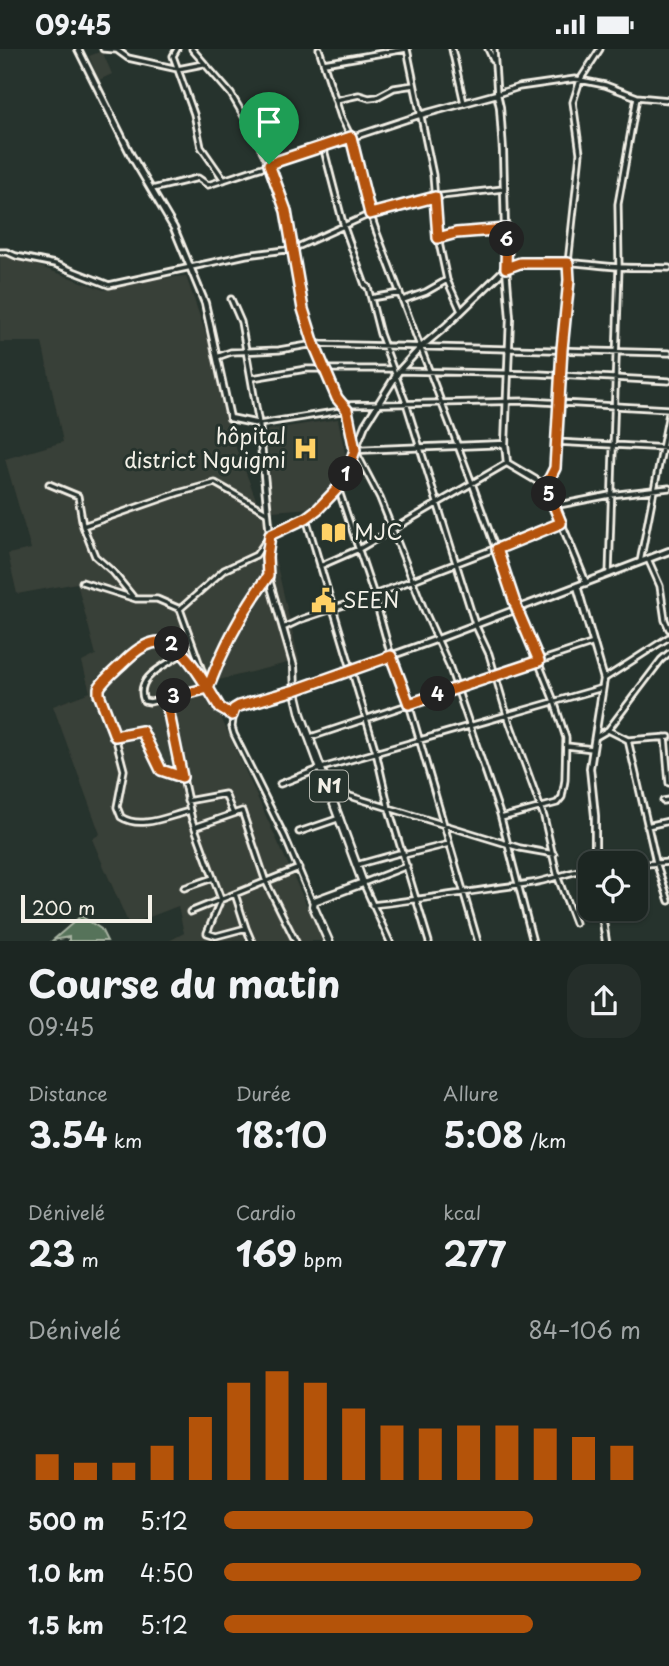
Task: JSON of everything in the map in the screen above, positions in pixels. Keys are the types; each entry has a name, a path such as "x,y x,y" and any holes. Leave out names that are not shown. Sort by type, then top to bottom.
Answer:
{"highway":[{"name":"N1","path":"295,690 309,738 341,817 363,883"},
{"path":"328,941 314,901 363,883"}],"street":[{"path":"78,49 131,155 174,228 205,303 230,418 259,424 347,410"},
{"path":"103,49 118,50 128,58 178,69 203,64"},
{"path":"177,49 173,56 194,114 201,147 224,180"},
{"path":"192,49 231,94 269,164 286,211 303,309 314,344 337,398 347,410 355,450 372,481 457,688 501,818 533,941"},
{"path":"319,49 351,137 370,214 554,701 567,746 562,797 557,803 501,818"},
{"path":"372,54 375,49"},
{"path":"324,63 407,49 433,175 438,238 447,280 461,311"},
{"path":"452,49 464,103"},
{"path":"488,49 495,65"},
{"path":"494,49 506,188 506,268 510,319 505,444 507,463"},
{"path":"546,486 555,468 568,263 580,153 573,102 580,80 600,49"},
{"path":"152,189 198,178 208,185 420,114 519,87 580,80 605,85 638,97 669,100"},
{"path":"336,100 359,95 369,99 394,88 414,85"},
{"path":"609,574 617,351 618,204 638,97"},
{"path":"323,146 344,227 396,370 396,379 406,403 475,624 488,654 540,808 554,854 558,878 575,923"},
{"path":"0,253 7,251 16,256 55,264 109,285 246,255 293,249 370,214 435,197 506,188"},
{"path":"438,238 456,233 507,229"},
{"path":"396,370 506,268 520,263 568,263 669,268"},
{"path":"403,300 426,292 447,280"},
{"path":"371,298 400,293"},
{"path":"231,299 240,322 259,424"},
{"path":"217,358 231,352 279,350 314,344 669,353"},
{"path":"252,378 325,368 669,381"},
{"path":"180,609 224,571 256,555 270,535 306,518 338,488 349,468 365,425 396,379"},
{"path":"343,405 507,402 669,411 640,562"},
{"name":"N1","path":"259,424 270,535 268,576 294,667 295,690"},
{"path":"556,442 669,448"},
{"path":"355,450 505,444"},
{"path":"507,463 546,486 586,583"},
{"path":"320,566 359,549 507,463"},
{"path":"83,526 215,483 268,513"},
{"path":"49,484 78,496 83,526 95,556 136,599"},
{"path":"338,488 374,595 391,656 409,704 478,941"},
{"path":"554,506 610,495 669,488"},
{"path":"306,518 335,609 429,941"},
{"path":"283,628 561,523"},
{"path":"313,903 299,868 234,734 234,709 438,639 669,551"},
{"path":"649,559 660,586 669,629"},
{"path":"208,688 220,656 268,576"},
{"path":"82,582 136,599 157,599 180,609 208,688"},
{"path":"577,586 604,679 590,768 595,851"},
{"path":"604,679 669,637"},
{"path":"190,811 148,822 128,821 121,817 117,807 124,770 99,688 137,649 153,641 169,642 183,654 220,708 232,715"},
{"path":"309,738 594,643"},
{"path":"596,737 608,730 669,653"},
{"path":"183,654 152,674 142,684 140,691 144,701 166,699 208,688"},
{"path":"280,784 322,768 602,688"},
{"path":"166,699 194,828 221,899 207,933 216,936 246,928"},
{"path":"608,730 628,740 667,737 669,782"},
{"path":"115,736 142,731 161,770 182,777"},
{"path":"628,740 656,862 669,901"},
{"path":"567,746 593,749"},
{"path":"332,793 340,793 534,852 554,854"},
{"path":"187,801 225,794 233,814"},
{"path":"194,828 242,811 266,882 296,941"},
{"path":"299,832 341,817"},
{"path":"647,826 669,821"},
{"path":"356,865 449,844"},
{"path":"648,863 668,863"},
{"path":"390,941 363,883 407,866"},
{"path":"190,912 299,868"},
{"path":"372,905 558,878 578,870"},
{"path":"184,888 213,878"},
{"path":"235,894 252,941"},
{"path":"603,921 606,941"}],"shaded area":[{"path":"102,51 112,74 99,80 89,56"},
{"path":"8,255 104,290 148,280 186,276 214,358 230,431 270,536 299,660 219,680 213,700 323,941 169,941 184,933 178,906 129,925 92,839 100,834 53,706 90,692 82,662 96,655 77,583 17,594 8,554 31,549 5,459 63,442 42,342 0,342 0,257"},
{"name":"hôpital district Nguigmi","path":"338,419 348,468 311,508 272,511 267,430"}],"green space":[{"path":"81,916 101,929 107,941 69,941 69,937 53,940"}],"place":[{"name":"hôpital district Nguigmi","path":"306,449"},
{"name":"MJC","path":"334,533"},
{"name":"SEEN","path":"323,601"}],"route":[{"path":"269,164 286,211 303,309 314,344 337,398 347,410 355,450 338,488 318,509 306,518 270,535 268,576 220,656 208,688 177,647 162,640 153,641 137,649 99,688 115,736 142,731 156,765 167,774 182,777 166,699 208,688 220,708 232,715 234,709 239,706 295,690 391,656 409,704 539,661 517,609 497,549 561,523 546,486 555,468 568,263 520,263 506,268 507,229 456,233 438,238 435,197 370,214 351,137 269,164"}]}
